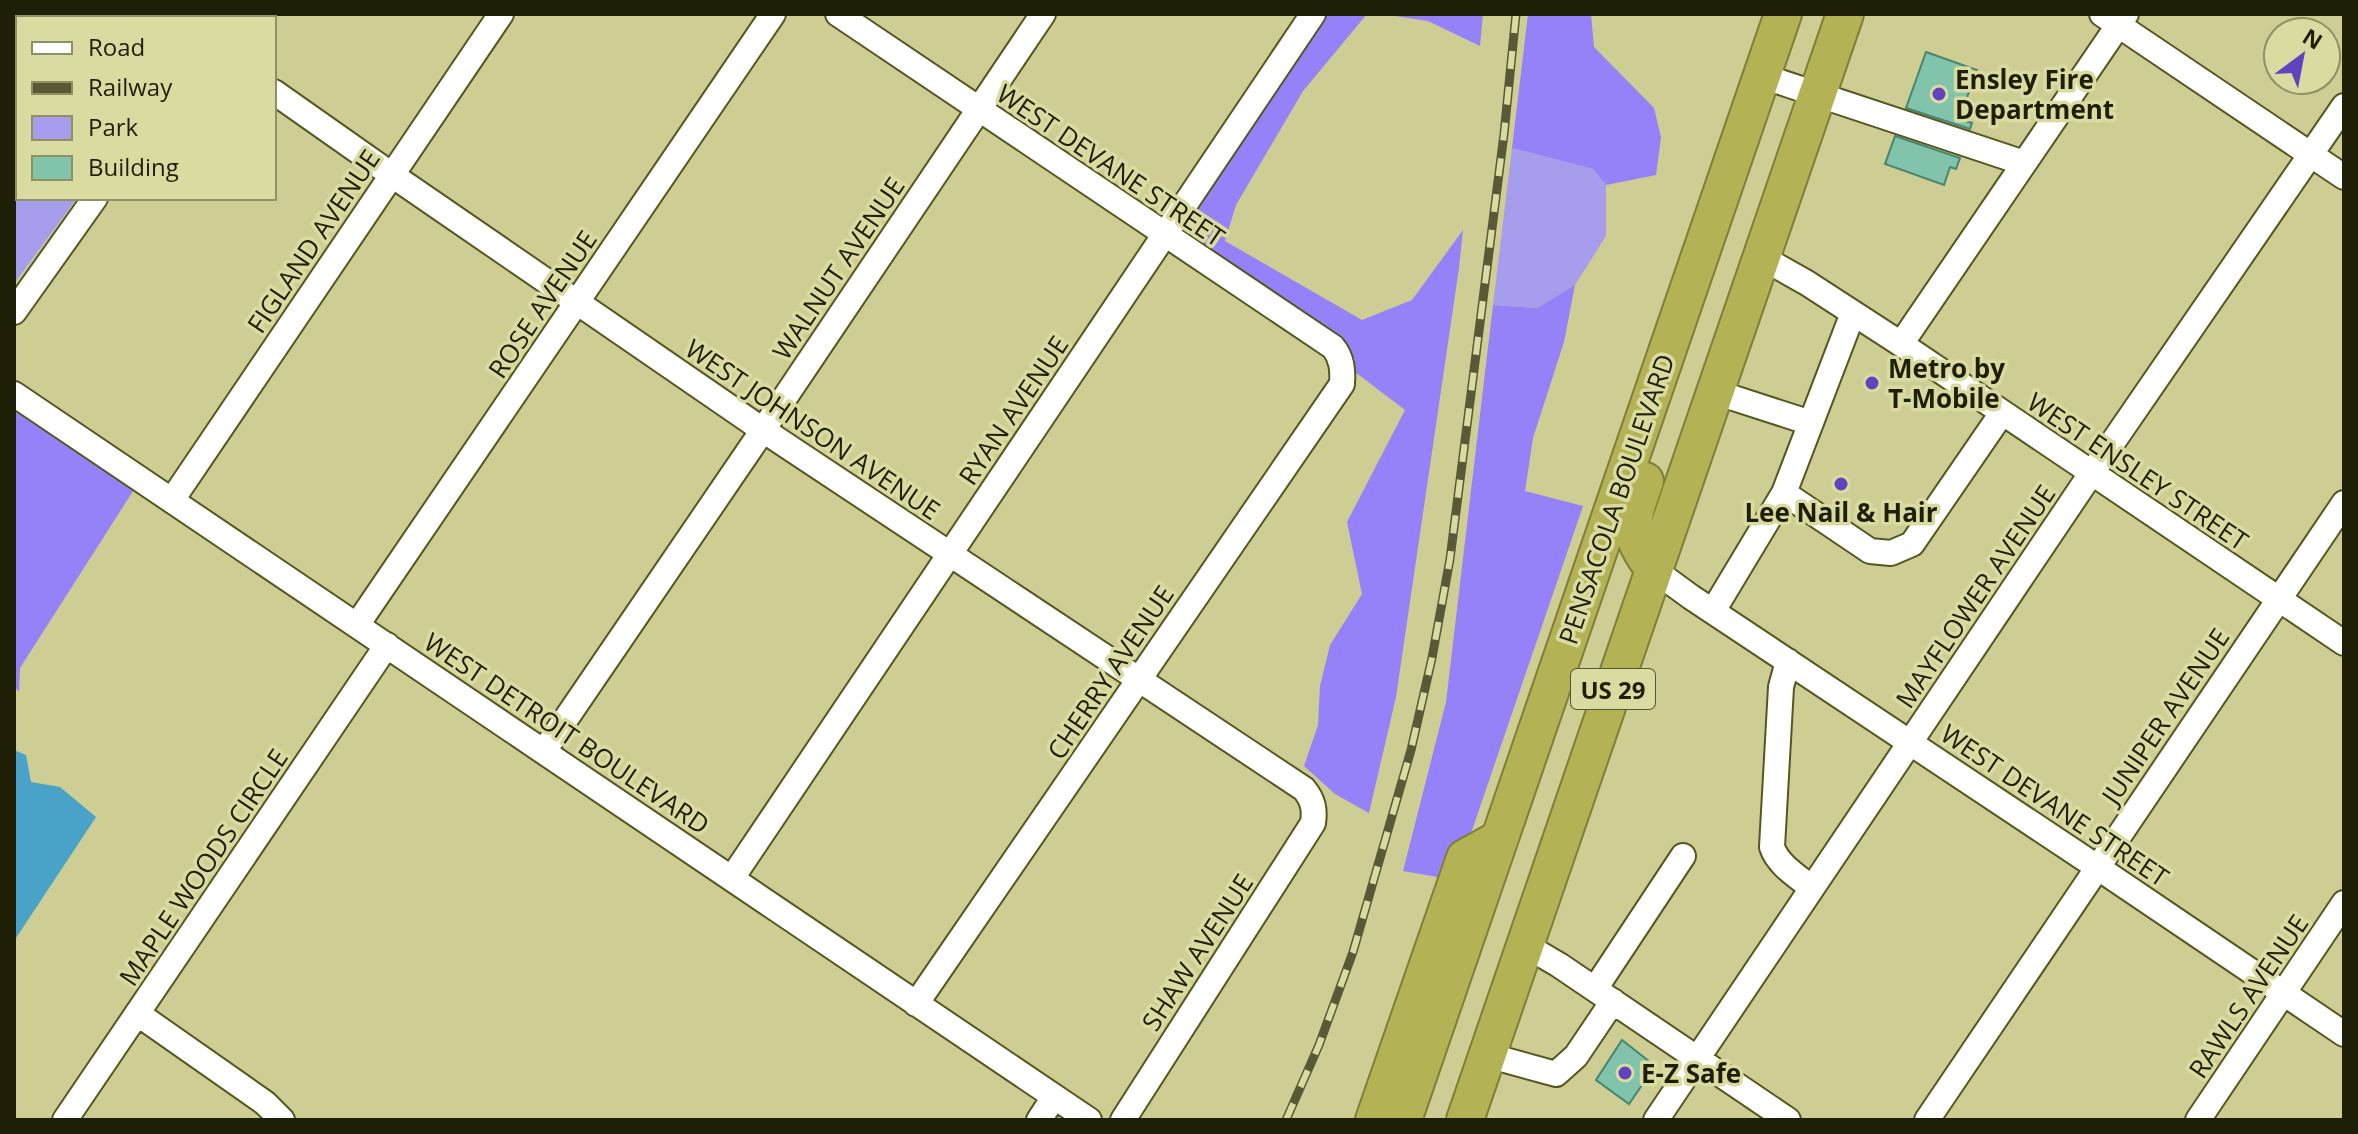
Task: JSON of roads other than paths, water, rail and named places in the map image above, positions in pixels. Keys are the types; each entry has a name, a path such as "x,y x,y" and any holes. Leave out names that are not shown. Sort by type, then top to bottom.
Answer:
{"highway":[{"name":"PENSACOLA BOULEVARD","path":"1403,1120 1783,14"},
{"path":"1807,90 1822,14"},
{"name":"US 29","path":"1465,1120 1775,217 1807,90 1845,14"},
{"path":"1654,570 1633,537 1633,514 1683,368 1688,290"},
{"path":"1374,1120 1465,858 1499,839"},
{"path":"1425,1120 1473,980 1471,918"}],"street":[{"name":"FIGLAND AVENUE","path":"172,500 501,14"},
{"name":"ROSE AVENUE","path":"357,625 773,14"},
{"name":"WEST DEVANE STREET","path":"838,14 1333,347 1343,370"},
{"name":"WALNUT AVENUE","path":"544,751 1043,14"},
{"name":"RYAN AVENUE","path":"732,878 1313,14"},
{"path":"1901,344 2024,163 2115,18 2344,177"},
{"path":"1762,76 2024,163"},
{"name":"WEST JOHNSON AVENUE","path":"276,93 763,430 1304,789 1312,799 1315,812"},
{"name":"MAYFLOWER AVENUE","path":"1656,1120 2344,106"},
{"path":"14,312 94,200"},
{"name":"WEST ENSLEY STREET","path":"1761,257 1901,344 2344,643"},
{"path":"1713,611 1784,493 1853,313"},
{"name":"CHERRY AVENUE","path":"916,1004 1342,384 1343,370"},
{"path":"1715,392 1811,423"},
{"name":"WEST DETROIT BOULEVARD","path":"14,394 1089,1120"},
{"path":"1784,493 1870,551 1891,553 1912,544 2002,413"},
{"name":"JUNIPER AVENUE","path":"1927,1120 2344,503"},
{"name":"WEST DEVANE STREET","path":"1654,570 2344,1034"},
{"name":"MAPLE WOODS CIRCLE","path":"65,1120 387,645"},
{"path":"1788,661 1781,687 1772,847 1793,873 1812,888"},
{"name":"SHAW AVENUE","path":"1123,1120 1313,823 1315,812"},
{"path":"1487,1055 1556,1074 1576,1056 1604,995 1683,856"},
{"name":"RAWLS AVENUE","path":"2198,1120 2344,903"},
{"path":"1525,945 1788,1120"},
{"path":"138,1014 265,1103 282,1120"},
{"path":"1039,1120 1054,1097"}],"water":[{"path":"14,750 26,755 31,782 60,787 96,817 14,941"}],"railway":[{"path":"1286,1120 1319,1045 1353,952 1411,750 1432,658 1450,559 1504,134 1516,14"}],"place":[{"name":"Ensley Fire Department","path":"1939,94"},
{"name":"Metro by T-Mobile","path":"1872,383"},
{"name":"Lee Nail & Hair","path":"1841,484"},
{"name":"E-Z Safe","path":"1625,1073"}]}
